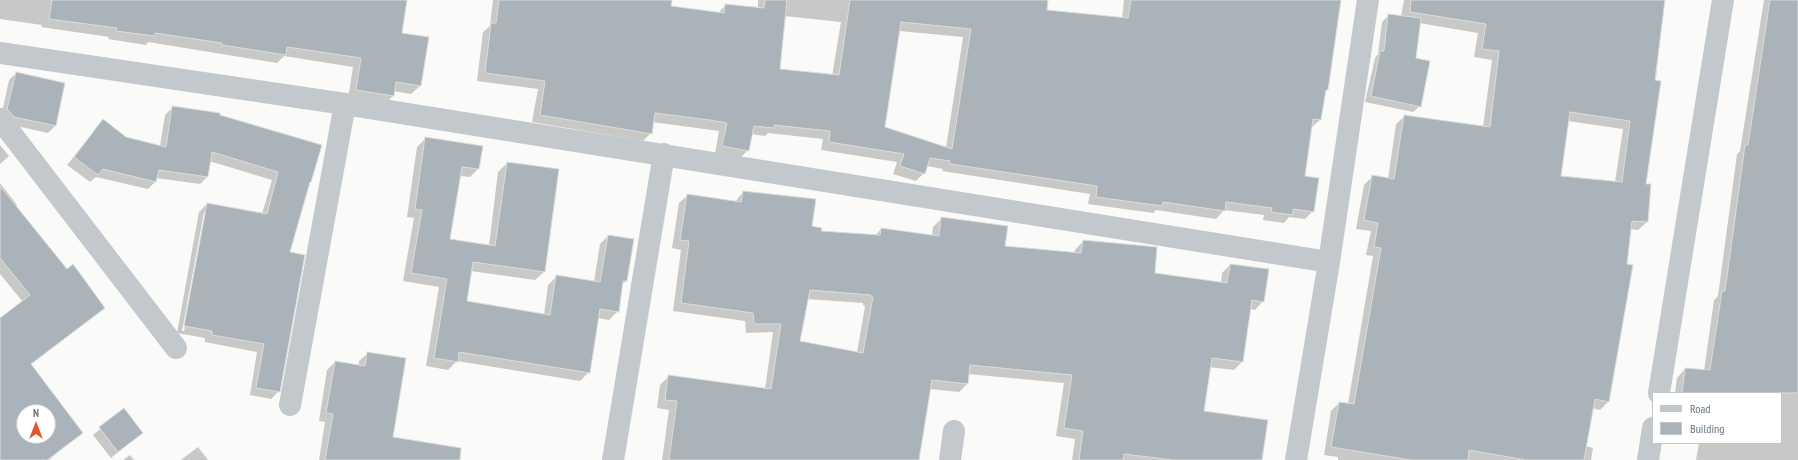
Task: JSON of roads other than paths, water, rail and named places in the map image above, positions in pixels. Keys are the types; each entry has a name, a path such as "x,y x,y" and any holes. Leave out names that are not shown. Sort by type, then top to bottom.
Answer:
{"street":[{"path":"1296,460 1329,262 1368,0"},
{"path":"1659,392 1723,0"},
{"path":"0,53 345,104 664,154 1329,262"},
{"path":"290,405 345,104"},
{"path":"0,119 176,348"},
{"path":"613,460 664,154"},
{"path":"950,460 954,431"},
{"path":"1648,460 1652,434"}]}
